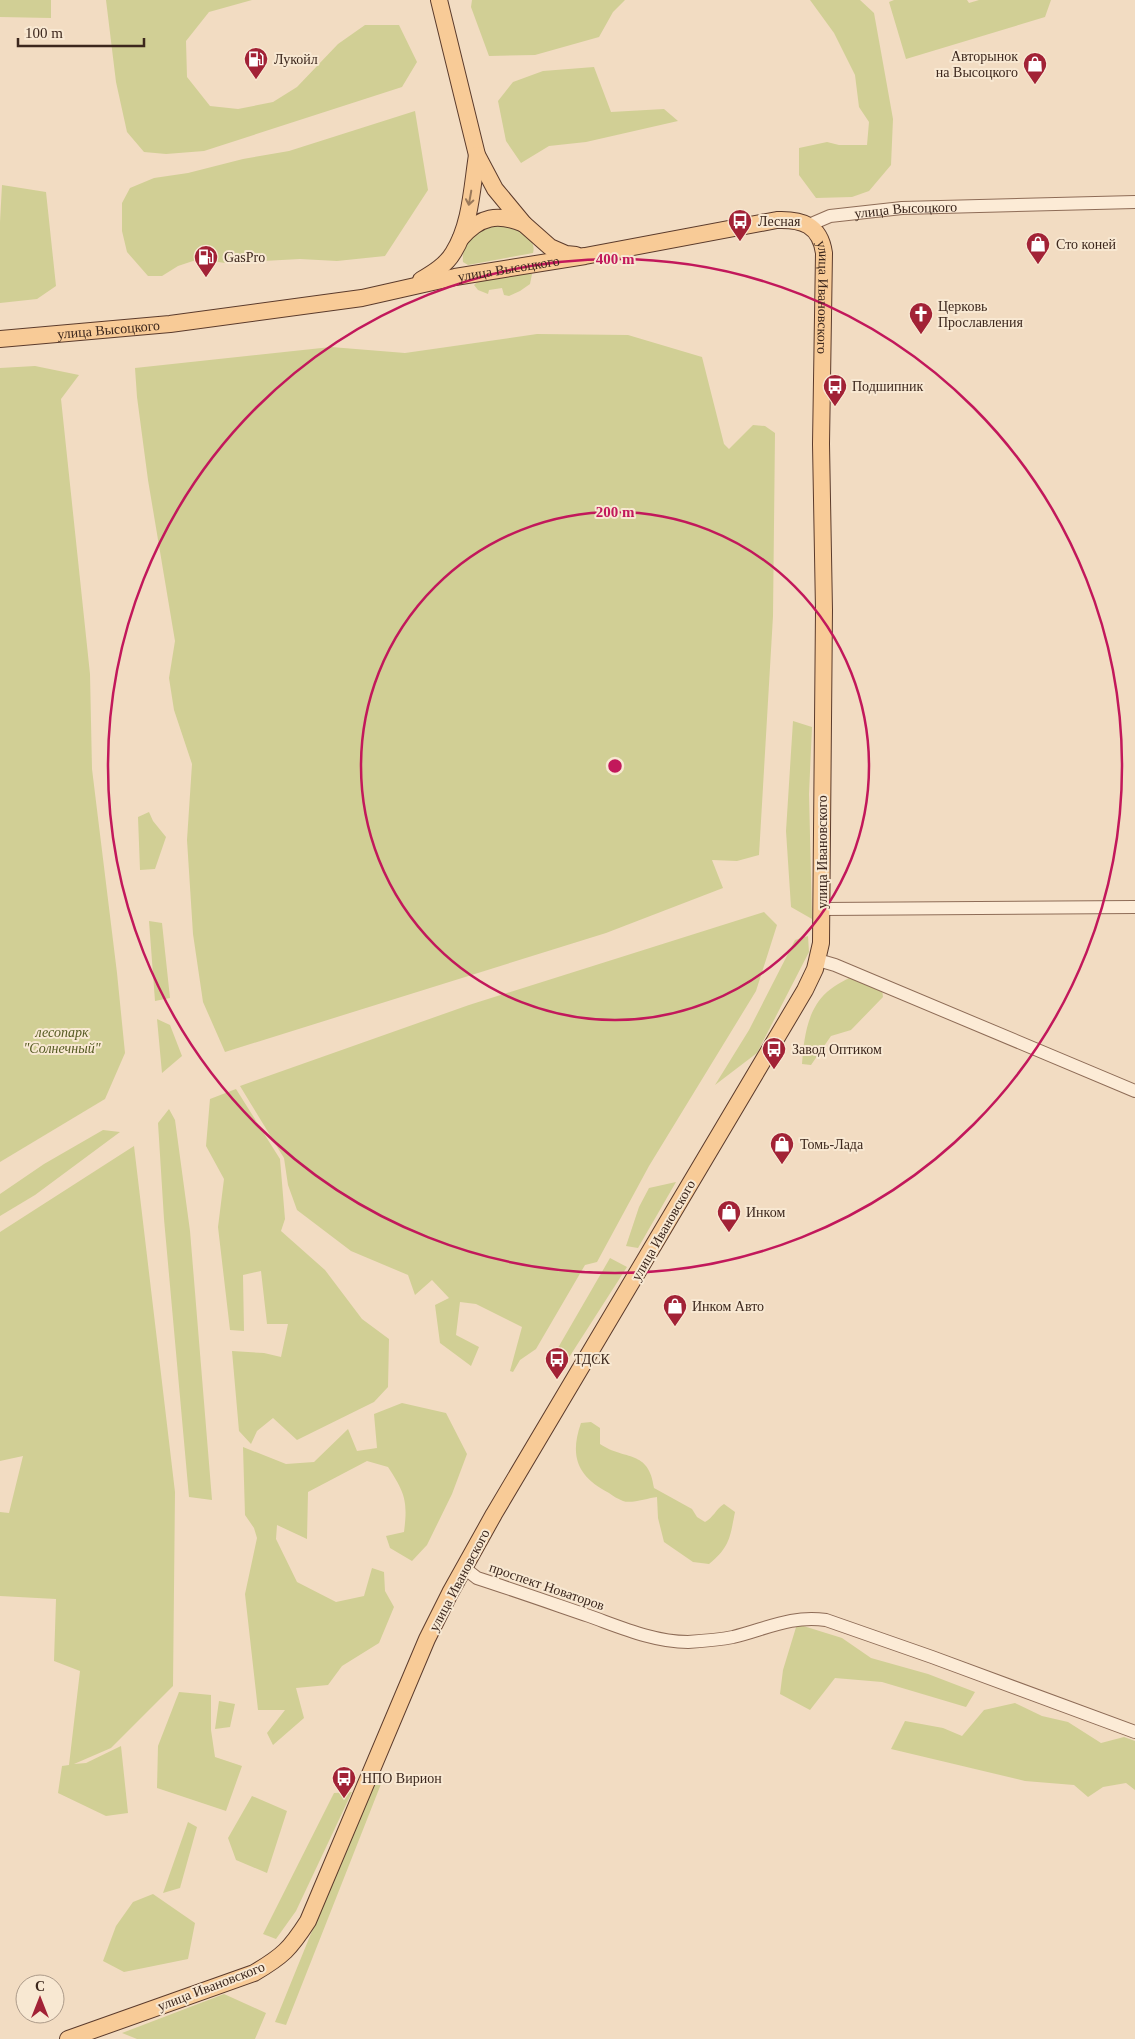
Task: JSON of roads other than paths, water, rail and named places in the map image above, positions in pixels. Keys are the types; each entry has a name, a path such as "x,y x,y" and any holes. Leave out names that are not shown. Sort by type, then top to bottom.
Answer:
{"main road":[{"path":"439,0 477,155 495,188 539,242 546,262"},
{"path":"455,277 453,265 456,247 464,228 477,155"},
{"path":"413,286 437,270 469,229 489,218 514,220 528,228 550,247 566,254 586,256"},
{"name":"улица Высоцкого","path":"0,339 113,330 272,311 362,298 455,277 586,256 777,220 802,221 809,225"},
{"name":"улица Ивановского","path":"68,2039 101,2034 254,1973 279,1959 294,1943 308,1921 427,1639 463,1567 805,990 818,960 821,943 822,909 824,610 821,444 825,264 823,244 818,234 809,225"}],"street":[{"name":"улица Высоцкого","path":"809,225 830,216 902,208 1135,202"},
{"path":"822,909 1135,907"},
{"path":"818,960 842,968 1135,1091"},
{"name":"проспект Новаторов","path":"463,1567 477,1578 662,1639 685,1642 706,1641 733,1637 792,1619 810,1618 826,1620 1135,1732"}],"place":[{"name":"Лукойл","path":"256,80"},
{"name":"Авторынок на Высоцкого","path":"1035,85"},
{"name":"Лесная","path":"740,242"},
{"name":"Сто коней","path":"1038,265"},
{"name":"GasPro","path":"206,278"},
{"name":"Церковь Прославления","path":"921,335"},
{"name":"Подшипник","path":"835,407"},
{"name":"Завод Оптиком","path":"774,1070"},
{"name":"Томь-Лада","path":"782,1165"},
{"name":"Инком","path":"729,1233"},
{"name":"Инком Авто","path":"675,1327"},
{"name":"ТДСК","path":"557,1380"},
{"name":"НПО Вирион","path":"344,1799"}],"park label":[{"name":"лесопарк \"Солнечный\"","path":"62,1040"}]}
